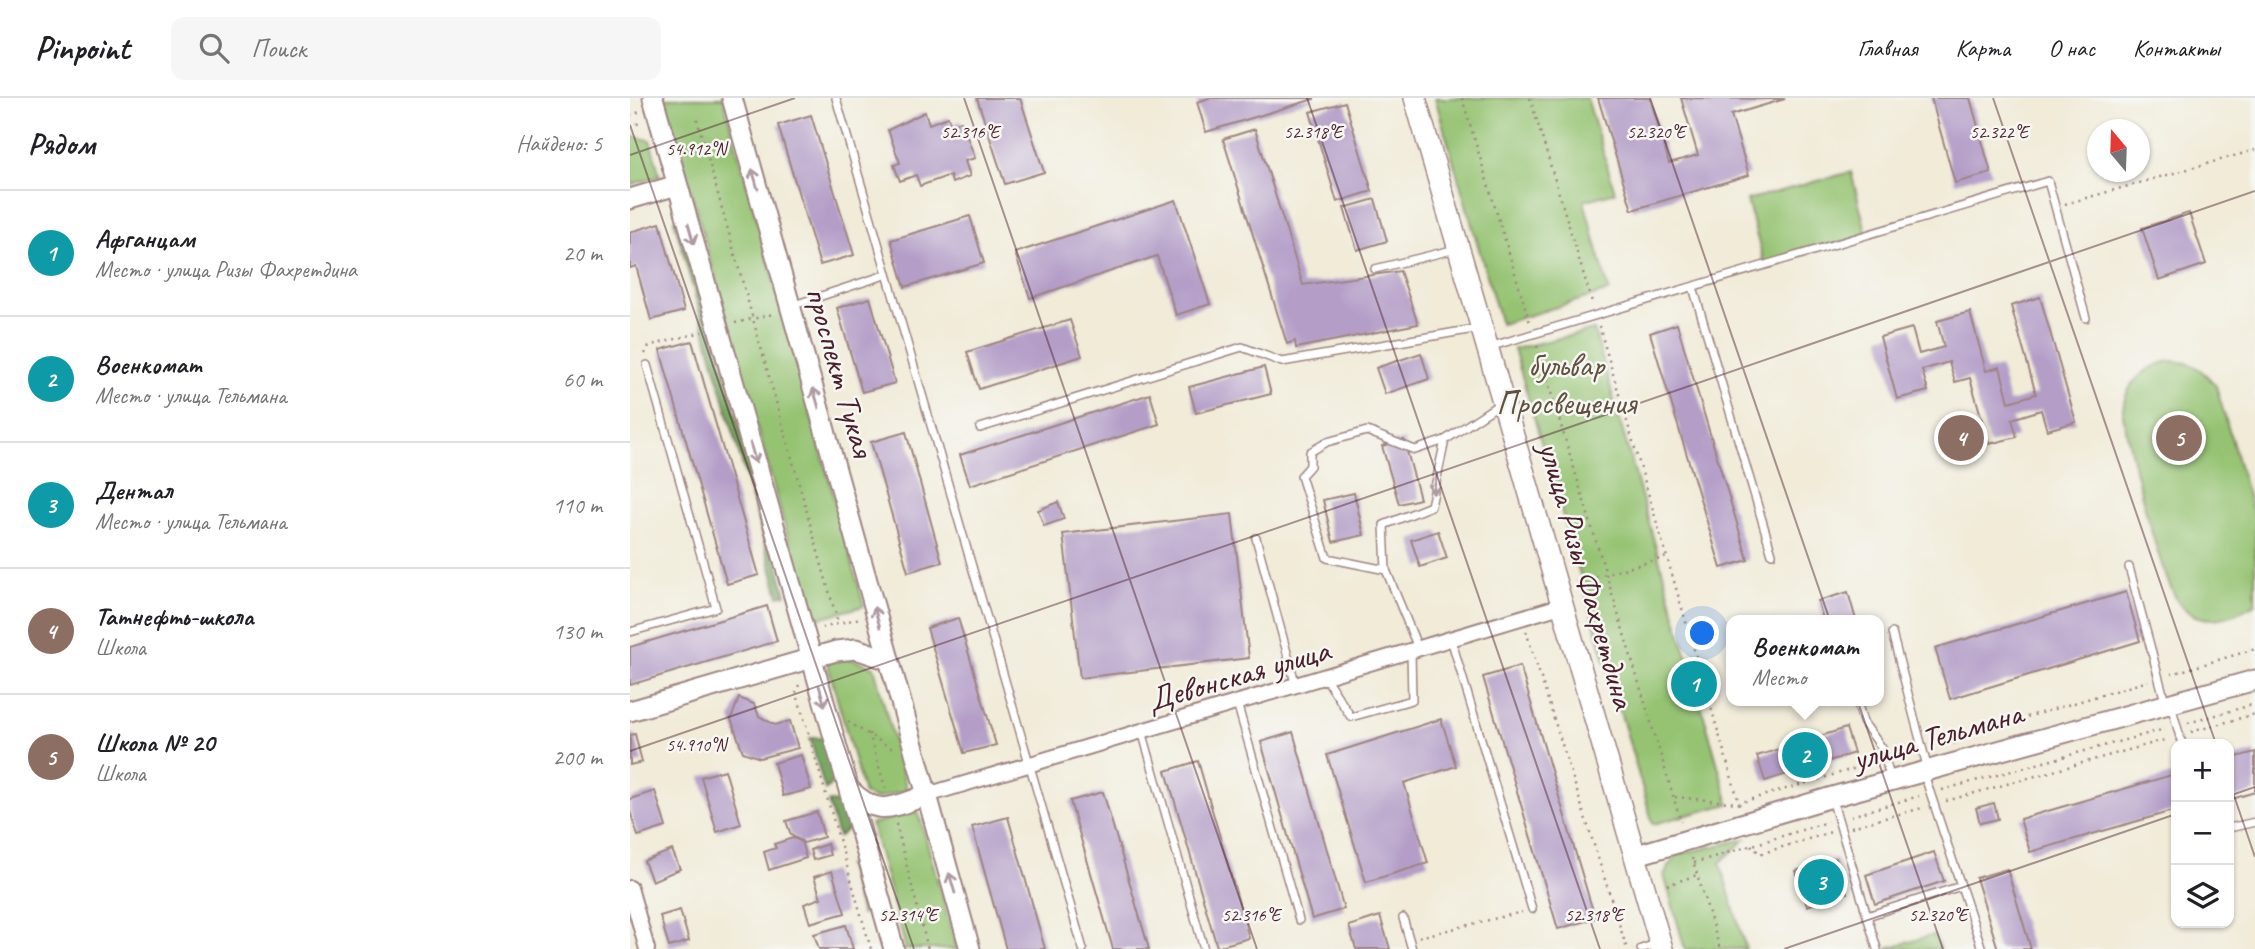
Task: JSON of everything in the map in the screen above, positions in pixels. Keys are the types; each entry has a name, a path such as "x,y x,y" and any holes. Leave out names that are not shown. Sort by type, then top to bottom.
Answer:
{"main road":[{"path":"653,98 894,949"},
{"name":"проспект Тукая","path":"732,98 786,309 890,660 970,949"},
{"name":"улица Ризы Фахретдина","path":"1415,98 1637,855 1654,947"},
{"path":"630,199 677,186"},
{"path":"630,711 856,649 890,660"},
{"name":"улица Тельмана","path":"1637,855 1832,797 2255,680"},
{"path":"849,789 866,805 881,810 927,795"}],"street":[{"name":"Девонская улица","path":"927,795 1564,605"},
{"path":"630,888 648,949"}],"lane":[{"path":"836,98 885,275 1083,949"},
{"path":"980,428 1242,347 1282,362 1486,337 1534,334 2048,181 2086,318"},
{"path":"1375,269 1460,248"},
{"path":"786,309 885,275"},
{"path":"1693,287 1772,554"},
{"path":"630,632 716,608 648,365"},
{"path":"1386,570 1326,558 1301,476 1310,466 1310,452 1327,442 1367,431 1415,450 1445,440 1504,400"},
{"path":"1325,677 1351,718 1412,700 1415,650 1386,570 1384,525 1431,506 1445,440"},
{"path":"1256,538 1296,686"},
{"path":"2129,567 2159,678 2180,739"},
{"path":"1892,634 1922,748 1930,793 1982,949"},
{"path":"1451,639 1532,909"},
{"path":"1237,703 1299,920"},
{"path":"1858,706 1863,722 1882,748 1891,781"},
{"path":"1142,731 1204,949"},
{"path":"1832,797 1877,949"},
{"path":"2234,827 2255,822"},
{"path":"1867,916 1961,886"},
{"path":"1403,918 1412,949"}],"path":[{"path":"1462,98 1681,820"},
{"path":"1530,98 1740,805"},
{"path":"697,119 838,623"},
{"path":"630,126 647,121"},
{"path":"2055,207 2255,150"},
{"path":"729,325 786,309"},
{"path":"648,365 645,354 649,346 705,331"},
{"path":"1576,582 1667,557"},
{"path":"816,629 863,617"},
{"path":"1525,631 1627,949"},
{"path":"1674,797 1740,805 2255,649"},
{"path":"802,679 796,691 871,949"},
{"path":"1720,949 1694,863 1838,819 2255,704"},
{"path":"1751,845 1760,854 2255,714"},
{"path":"843,720 896,751"},
{"path":"869,733 928,949"},
{"path":"1667,885 1697,875"},
{"path":"1409,939 1532,909"}],"green space":[{"path":"665,98 723,98 864,606 811,620"},
{"name":"бульвар Просвещения","path":"1435,98 1587,98 1615,192 1584,201 1609,291 1501,324"},
{"path":"630,136 650,140 660,176 630,185"},
{"path":"1851,172 1867,235 1765,266 1747,200"},
{"path":"682,219 786,594 779,596 674,220"},
{"name":"бульвар Просвещения","path":"1594,330 1729,804 1653,824 1514,349"},
{"path":"2170,361 2196,367 2216,386 2255,520 2255,604 2218,618 2198,617 2189,612 2173,592 2155,544 2123,414 2127,395 2136,379 2151,368"},
{"path":"851,659 874,667 907,790 875,799 864,794 827,662"},
{"path":"810,738 823,738 836,780 825,790"},
{"path":"828,802 841,803 848,829 838,837"},
{"path":"918,811 957,949 906,949 871,824"},
{"path":"1745,839 1720,863 1746,949 1685,949 1664,875 1676,855"},
{"path":"847,865 860,866 871,910 861,915"},
{"path":"1934,935 1940,949 1887,949 1887,948"}],"building":[{"path":"977,98 1020,98 1044,172 1005,184"},
{"path":"1209,98 1314,99 1206,132 1197,102"},
{"path":"1598,98 1650,98 1669,163 1698,155 1681,98 1785,99 1731,115 1749,175 1632,210"},
{"path":"1931,98 1970,98 1991,173 1955,183"},
{"path":"1345,102 1372,191 1337,202 1310,112"},
{"path":"925,112 929,124 948,117 951,125 961,121 975,158 965,161 970,176 952,183 950,175 920,186 916,175 900,181 894,165 900,163 888,130"},
{"path":"811,115 854,255 820,265 778,125"},
{"path":"1255,129 1303,285 1400,271 1418,324 1296,348 1295,341 1287,344 1223,139"},
{"path":"1375,199 1387,241 1357,250 1344,208"},
{"path":"1176,200 1210,304 1176,315 1157,256 1030,298 1015,253"},
{"path":"2189,213 2206,264 2159,280 2142,228"},
{"path":"970,216 984,263 905,287 891,240"},
{"path":"660,223 684,311 651,320 636,266 630,268 630,232"},
{"path":"2040,297 2076,422 2047,430 2041,410 2012,419 2017,437 1989,444 1970,378 1955,382 1949,362 1922,370 1928,391 1897,399 1880,337 1912,328 1919,354 1944,347 1937,321 1970,312 1986,371 2000,367 2009,402 2036,394 2011,306"},
{"path":"870,298 895,383 862,392 837,308"},
{"path":"1070,320 1082,356 979,389 967,352"},
{"path":"1677,324 1748,560 1721,568 1650,333"},
{"path":"692,341 759,575 727,584 660,350"},
{"path":"1421,353 1429,379 1385,394 1376,368"},
{"path":"1264,367 1271,394 1196,413 1189,387"},
{"path":"1150,394 1159,424 970,485 960,455"},
{"path":"906,432 942,562 908,572 871,442"},
{"path":"1404,440 1420,499 1399,504 1382,446"},
{"path":"1354,493 1364,535 1333,542 1323,500"},
{"path":"1058,502 1064,519 1044,526 1038,510"},
{"path":"1232,514 1249,658 1080,678 1063,534"},
{"path":"1438,531 1447,558 1420,567 1411,540"},
{"path":"1848,592 1855,615 1822,615 1818,601"},
{"path":"2126,592 2140,641 1950,699 1935,648"},
{"path":"767,606 777,641 630,685 630,647"},
{"path":"958,618 996,745 964,753 927,628"},
{"path":"1520,666 1595,918 1558,929 1483,677"},
{"path":"739,698 754,704 759,716 775,725 790,721 798,748 760,758 743,752 731,719"},
{"path":"1441,719 1456,766 1404,783 1428,863 1366,882 1327,755"},
{"path":"1846,728 1854,753 1765,781 1757,756"},
{"path":"1293,732 1344,909 1312,919 1261,742"},
{"path":"635,734 642,762 630,765 630,735"},
{"path":"2255,752 2255,792 2234,798 2234,758"},
{"path":"801,755 811,789 783,796 774,763"},
{"path":"1198,761 1249,938 1217,947 1166,771"},
{"path":"725,770 741,824 717,832 701,777"},
{"path":"2171,775 2171,811 2030,852 2020,819"},
{"path":"655,791 666,827 638,836 630,811 630,799"},
{"path":"1103,792 1149,949 1113,949 1070,801"},
{"path":"1994,803 1998,819 1980,823 1976,808"},
{"path":"817,812 824,837 804,843 791,835 786,821"},
{"path":"1008,817 1045,949 1006,949 972,827"},
{"path":"793,838 801,841 806,858 769,870 764,852 776,848 774,844"},
{"path":"827,844 830,855 813,860 810,850"},
{"path":"672,850 680,869 652,881 644,861"},
{"path":"1934,852 1944,881 1875,904 1866,875"},
{"path":"1836,858 1847,893 1807,906 1796,871"},
{"path":"2007,869 2031,949 1998,949 1976,878"},
{"path":"832,871 845,913 810,923 804,904 821,898 814,877"},
{"path":"680,910 689,941 669,947 660,916"},
{"path":"1380,916 1390,949 1356,949 1349,926"},
{"path":"846,925 853,949 819,949 814,934"}],"place":[{"name":"Татнефть-школа","path":"1961,438"},
{"name":"Школа № 20","path":"2179,438"},
{"name":"Афганцам","path":"1694,684"},
{"name":"Военкомат","path":"1805,755"},
{"name":"Дентал","path":"1821,882"}]}
